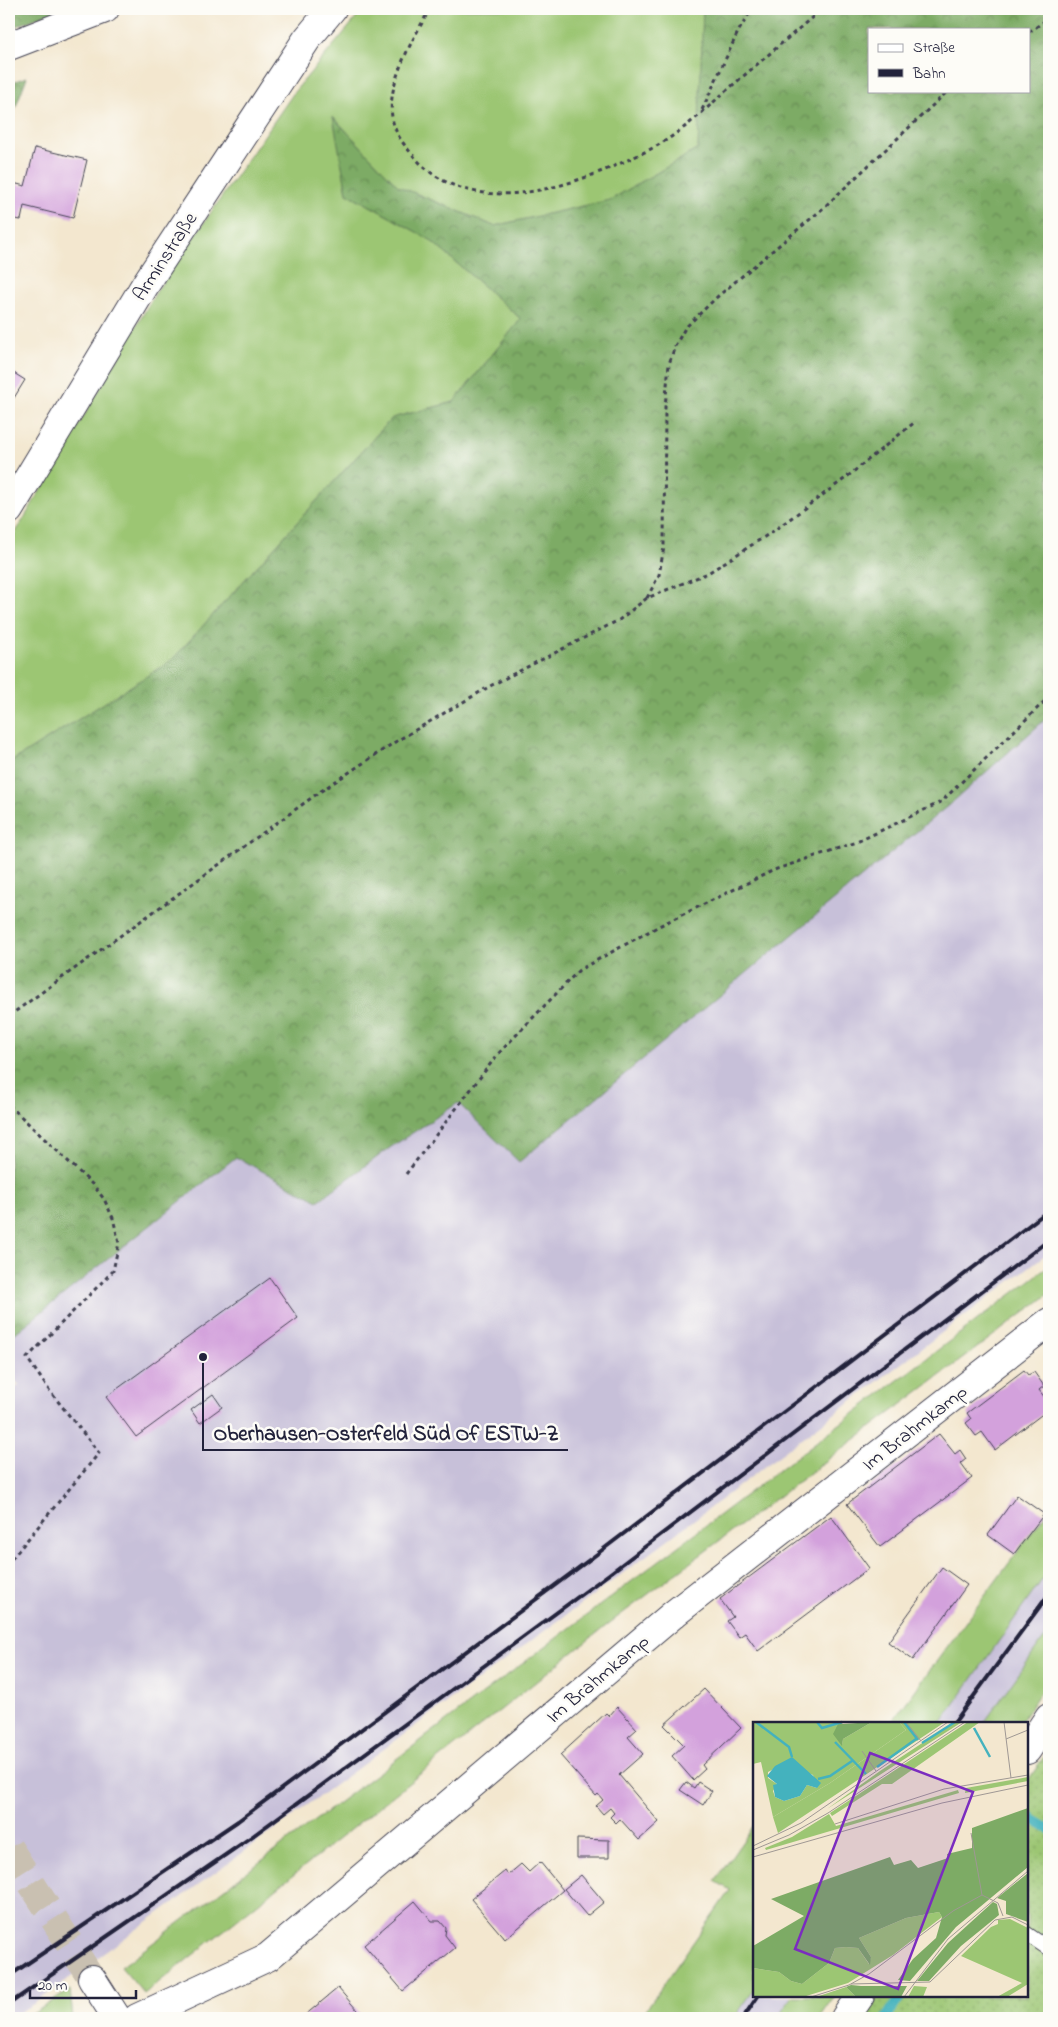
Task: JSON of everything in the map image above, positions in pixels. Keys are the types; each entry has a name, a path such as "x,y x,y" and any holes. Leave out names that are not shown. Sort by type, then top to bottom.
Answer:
{"street":[{"path":"9,46 104,9"},
{"name":"Arminstraße","path":"9,510 144,285 307,39 332,9"},
{"name":"Im Brahmkamp","path":"137,2018 268,1957 675,1613 1049,1322"},
{"path":"1028,1748 1049,1717"},
{"path":"92,1979 117,2018"},
{"path":"845,2018 859,1997"}],"lane":[{"path":"1028,1935 1049,1949"}],"path":[{"path":"430,9 407,49 396,83 392,101 393,121 400,140 418,162 443,180 477,192 512,194 573,181 610,168 648,150 675,134 822,9"},
{"path":"701,113 738,32 752,9"},
{"path":"1030,31 1049,18"},
{"path":"647,598 659,575 664,547 665,407 669,364 675,346 685,328 716,297 820,211 947,92"},
{"path":"9,1016 321,791 395,742 492,685 619,620 647,598 708,573 772,532 843,480 915,422"},
{"path":"406,1174 498,1054 579,970 659,926 774,870 857,842 941,802 1049,698"},
{"path":"9,1105 94,1186 104,1199 113,1218 119,1243 113,1271 27,1358 49,1390 99,1453 9,1562"}],"shaded area":[{"path":"1049,555 1049,1252 634,1565 35,2003 9,2018 9,1393 19,1385 9,1373 9,1338 236,1156 318,1201"},
{"path":"1049,1570 1049,1631 985,1722 942,1722"},
{"path":"753,1991 753,1997 792,1997 777,2018 734,2018"}],"green space":[{"path":"9,9 60,9 9,29"},
{"path":"364,9 703,9 701,113 698,149 610,200 494,226 398,186 334,118 347,193 429,239 521,319 454,402 392,418 171,661 9,763 9,544 158,289 295,91"},
{"path":"703,9 1049,9 1049,716 956,799 519,1162 458,1103 391,1147 318,1201 236,1157 9,1338 9,763 171,661 392,418 454,402 521,319 429,239 347,193 333,117 398,186 494,226 610,200 698,149"},
{"path":"27,77 9,125 9,83"},
{"path":"1049,1266 1049,1294 611,1622 144,1994 121,1967"},
{"path":"1049,1509 1049,1570 942,1722 892,1722"},
{"path":"1049,1631 1049,1679 1021,1722 985,1722"},
{"path":"1049,1749 1049,2018 863,2018 878,1997 1028,1997 1028,1780"},
{"path":"753,1826 753,1991 734,2018 640,2018 730,1890 715,1881"},
{"path":"70,1990 73,2018 26,2018"},
{"path":"792,1997 834,1997 820,2018 777,2018"}],"building":[{"path":"35,148 87,160 73,218 24,206 21,220 9,218 9,182 25,186"},
{"path":"9,370 25,380 9,406"},
{"path":"270,1278 298,1318 136,1437 106,1397"},
{"path":"1024,1370 1028,1375 1034,1372 1044,1386 1039,1390 1049,1403 1049,1409 995,1450 982,1432 976,1436 966,1423 971,1419 967,1413"},
{"path":"213,1394 222,1407 200,1423 191,1410"},
{"path":"939,1434 955,1454 960,1450 966,1459 961,1463 972,1478 880,1547 847,1504"},
{"path":"1017,1495 1044,1514 1014,1554 988,1535"},
{"path":"831,1516 869,1568 758,1651 745,1633 739,1637 727,1621 733,1617 720,1599"},
{"path":"942,1567 967,1585 913,1660 888,1642"},
{"path":"704,1689 741,1728 702,1765 705,1769 693,1780 672,1756 684,1745 664,1725"},
{"path":"617,1707 637,1729 628,1737 643,1754 619,1775 659,1822 639,1840 620,1819 616,1823 610,1817 614,1813 610,1808 603,1814 596,1806 603,1800 598,1794 596,1796 560,1755 606,1713 609,1716"},
{"path":"686,1782 694,1788 698,1782 712,1791 703,1805 680,1790"},
{"path":"577,1839 609,1840 609,1858 577,1858"},
{"path":"540,1862 563,1890 505,1939 471,1899 505,1871 508,1875 521,1864 529,1872"},
{"path":"581,1875 604,1902 587,1916 564,1889"},
{"path":"415,1901 432,1921 440,1921 446,1928 445,1935 455,1948 403,1991 364,1945"},
{"path":"338,1988 364,2018 306,2018 304,2016"}],"waterway":[{"path":"1028,1817 1049,1829"},
{"path":"886,2018 900,1997"}],"tunnel":[{"path":"9,1848 92,1979"}],"railway":[{"path":"9,1976 238,1821 593,1557 1049,1210"},
{"path":"9,2004 250,1838 609,1574 1049,1240"},
{"path":"955,1722 1049,1594"},
{"path":"743,2018 757,1997"}],"place":[{"name":"Oberhausen-Osterfeld Süd Of ESTW-Z","path":"203,1357"}]}
